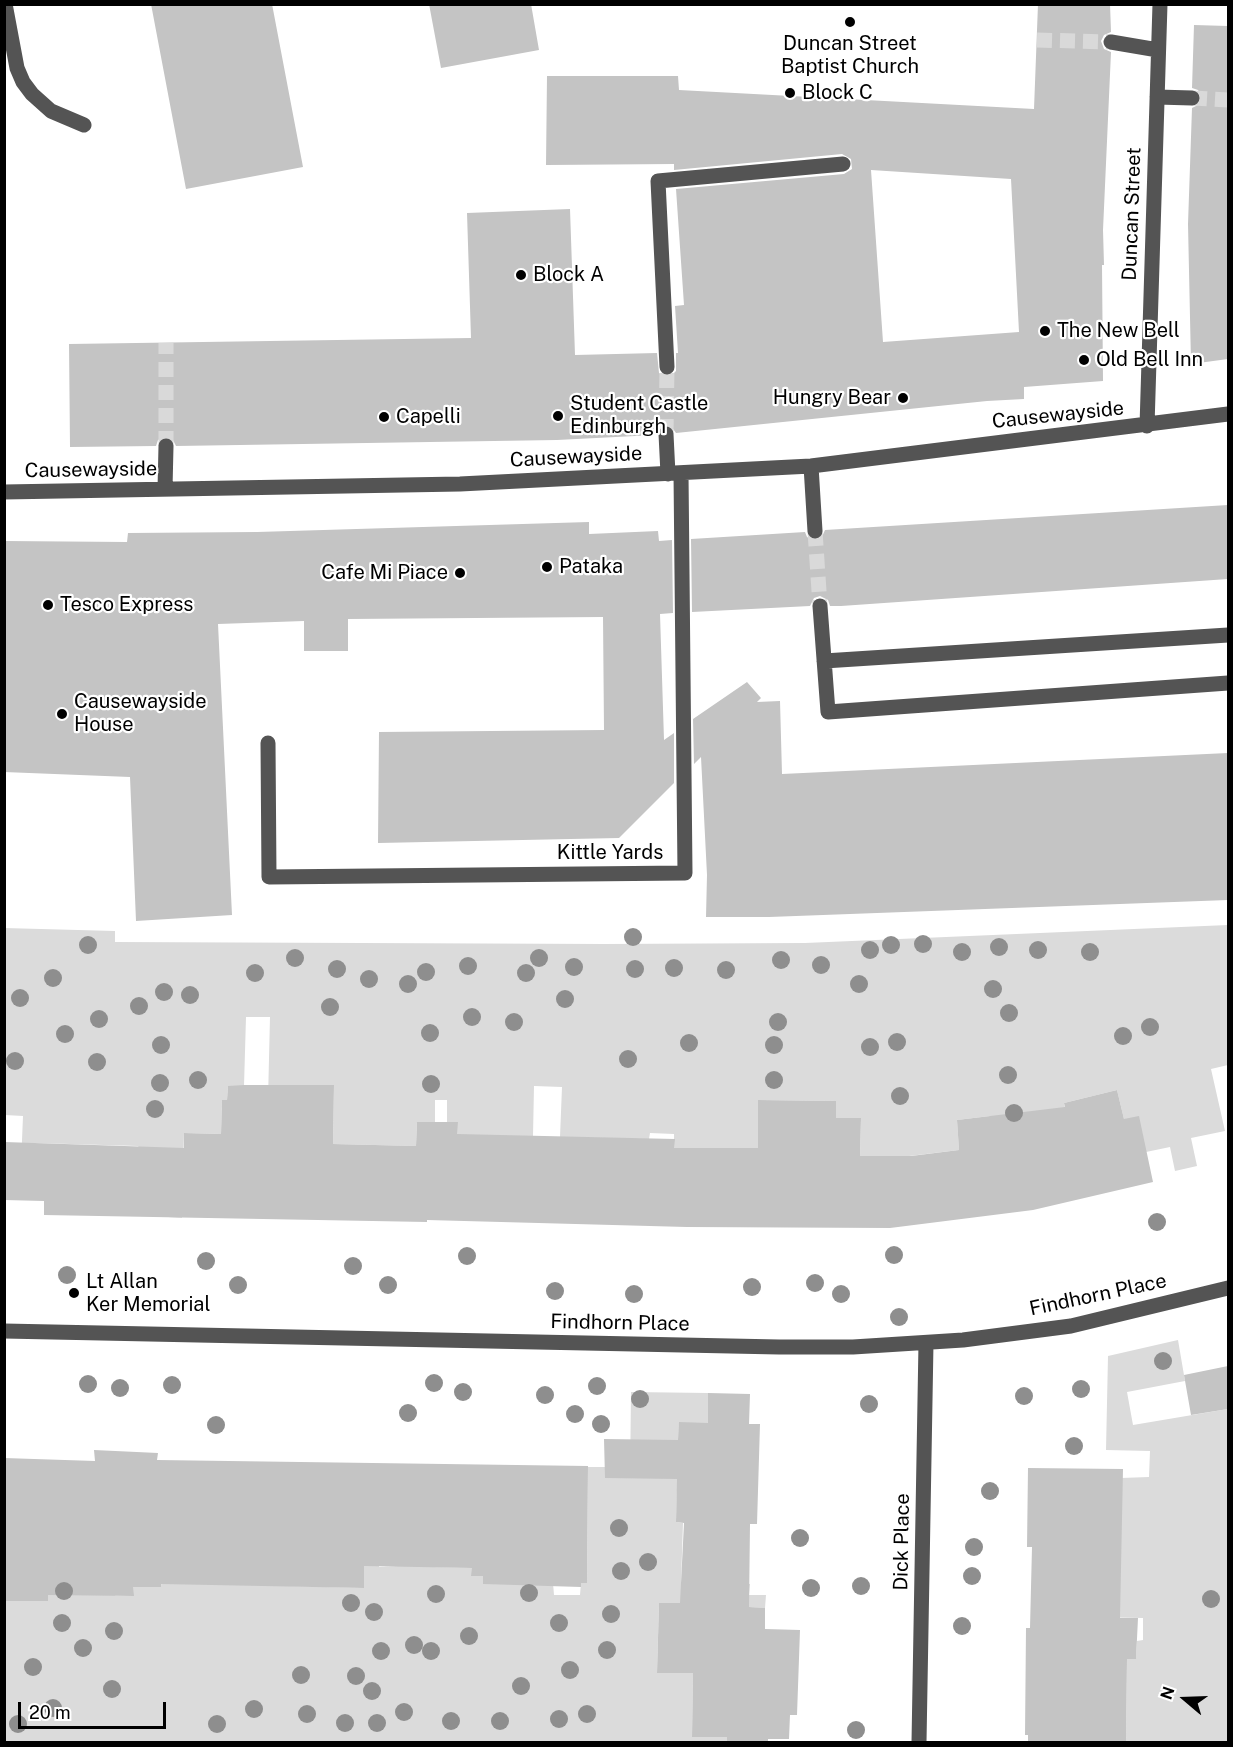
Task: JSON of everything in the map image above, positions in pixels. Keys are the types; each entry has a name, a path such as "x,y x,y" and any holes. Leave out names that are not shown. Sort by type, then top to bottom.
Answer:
{"street":[{"path":"5,4 17,68 23,82 51,111 84,125"},
{"name":"Duncan Street","path":"1147,426 1160,4"},
{"path":"1111,42 1158,50"},
{"path":"1157,97 1192,98"},
{"path":"667,367 658,181 843,164"},
{"name":"Causewayside","path":"4,492 460,484 811,466 1147,426 1228,414"},
{"path":"666,434 674,473"},
{"path":"165,489 166,446"},
{"path":"811,466 816,531"},
{"name":"Kittle Yards","path":"268,743 269,877 685,873 674,473"},
{"path":"820,606 828,712 1228,684"},
{"path":"824,661 1228,635"},
{"name":"Findhorn Place","path":"4,1332 853,1347 926,1343 1071,1326 1228,1288"},
{"name":"Dick Place","path":"919,1743 926,1343"}],"shaded area":[{"path":"1228,925 1228,1065 1211,1069 1225,1131 1191,1138 1197,1166 1175,1171 1170,1147 1146,1152 1124,1119 1117,1090 1064,1103 1068,1122 990,1116 957,1120 959,1150 901,1157 860,1156 861,1118 836,1118 836,1101 759,1100 758,1148 674,1180 674,1134 650,1133 649,1139 560,1137 562,1087 534,1086 533,1136 456,1174 457,1125 447,1122 447,1100 435,1100 435,1122 417,1122 416,1146 333,1144 334,1085 315,1085 268,1100 270,1017 246,1017 244,1086 228,1086 227,1100 222,1100 221,1134 184,1133 182,1218 168,1217 169,1202 138,1146 36,1143 20,1189 23,1116 5,1115 4,928 115,931 115,942 605,944 805,943"},
{"path":"1178,1340 1185,1381 1127,1392 1133,1425 1228,1409 1228,1742 1126,1742 1127,1659 1136,1658 1137,1641 1143,1640 1143,1618 1080,1617 1121,1478 1149,1477 1150,1451 1106,1450 1108,1356"},
{"path":"631,1392 708,1393 708,1423 679,1423 676,1522 683,1523 681,1582 750,1584 749,1595 766,1595 765,1608 659,1603 657,1672 693,1673 692,1737 727,1737 727,1742 5,1742 5,1523 6,1601 48,1601 48,1551 116,1596 133,1596 133,1587 161,1587 162,1568 213,1584 363,1588 367,1465 379,1544 379,1567 400,1566 433,1544 433,1567 472,1568 472,1576 483,1576 483,1584 553,1583 554,1595 580,1595 581,1583 587,1583 588,1467 605,1467 605,1478 630,1478"}],"building":[{"path":"151,4 272,4 303,167 186,189"},
{"path":"429,4 531,4 539,50 441,68"},
{"path":"1038,4 1110,4 1111,32 1104,35 1101,41 1104,49 1111,52 1103,230 1104,265 1102,265 1103,381 1024,387 1024,399 676,433 671,426 665,424 658,429 655,435 557,440 176,446 172,438 166,436 158,440 156,446 70,447 69,344 471,338 467,213 570,209 575,355 657,353 659,373 667,377 676,371 676,353 678,353 675,306 684,305 676,189 844,174 852,169 851,159 842,154 674,170 674,164 546,165 547,76 678,76 679,90 1034,109","holes":["871,170 1011,179 1019,332 883,342"]},
{"path":"1194,25 1228,26 1228,359 1191,364 1188,224 1192,108 1200,104 1202,98 1198,90 1192,88"},
{"path":"1228,505 1228,579 841,606 830,606 828,600 820,596 814,598 810,606 692,612 691,539 805,532 807,537 815,541 821,539 825,530"},
{"path":"589,522 589,534 658,531 659,541 672,540 673,613 660,614 664,740 674,733 674,783 619,838 378,843 379,732 604,730 603,617 348,619 348,651 304,651 304,621 218,624 232,915 136,921 130,777 4,772 4,541 127,542 128,533 257,532"},
{"path":"747,682 761,698 757,702 780,701 782,774 1228,753 1228,900 769,917 706,917 707,875 701,757 694,764 693,719"},
{"path":"334,1085 333,1144 416,1146 417,1122 458,1122 457,1134 675,1139 674,1148 758,1148 758,1100 836,1101 836,1118 861,1118 860,1156 911,1156 959,1150 957,1120 1065,1107 1064,1103 1117,1090 1124,1119 1139,1116 1153,1182 1033,1210 890,1228 687,1227 427,1220 427,1222 44,1215 44,1201 4,1200 4,1142 184,1148 184,1133 221,1134 222,1100 227,1100 228,1086"},
{"path":"1228,1366 1228,1409 1191,1415 1184,1375"},
{"path":"708,1393 750,1394 749,1424 760,1424 757,1524 750,1524 749,1607 765,1608 765,1629 800,1630 797,1715 790,1715 789,1739 768,1739 768,1743 727,1743 727,1737 692,1737 693,1673 657,1673 659,1603 680,1603 684,1523 676,1522 677,1479 605,1478 604,1439 678,1440 679,1422 708,1423"},
{"path":"94,1450 158,1453 157,1460 588,1466 587,1583 581,1583 581,1587 483,1584 483,1576 471,1576 472,1568 364,1566 364,1588 161,1584 161,1587 133,1587 134,1596 48,1595 48,1601 6,1601 4,1458 95,1461"},
{"path":"1028,1468 1123,1469 1120,1618 1138,1618 1136,1659 1127,1659 1126,1743 1028,1743 1028,1735 1025,1735 1026,1628 1030,1628 1032,1547 1027,1547"}],"tunnel":[{"path":"1037,40 1111,42"},
{"path":"1192,98 1228,100"},
{"path":"166,343 166,446"},
{"path":"666,434 667,367"},
{"path":"815,531 820,606"}],"place":[{"name":"Duncan Street Baptist Church","path":"850,22"},
{"name":"Block C","path":"790,93"},
{"name":"Block A","path":"521,275"},
{"name":"The New Bell","path":"1045,331"},
{"name":"Old Bell Inn","path":"1084,360"},
{"name":"Hungry Bear","path":"903,398"},
{"name":"Student Castle Edinburgh","path":"558,416"},
{"name":"Capelli","path":"384,417"},
{"name":"Pataka","path":"547,567"},
{"name":"Cafe Mi Piace","path":"460,573"},
{"name":"Tesco Express","path":"48,605"},
{"name":"Causewayside House","path":"62,714"},
{"name":"Lt Allan Ker Memorial","path":"74,1293"}]}
